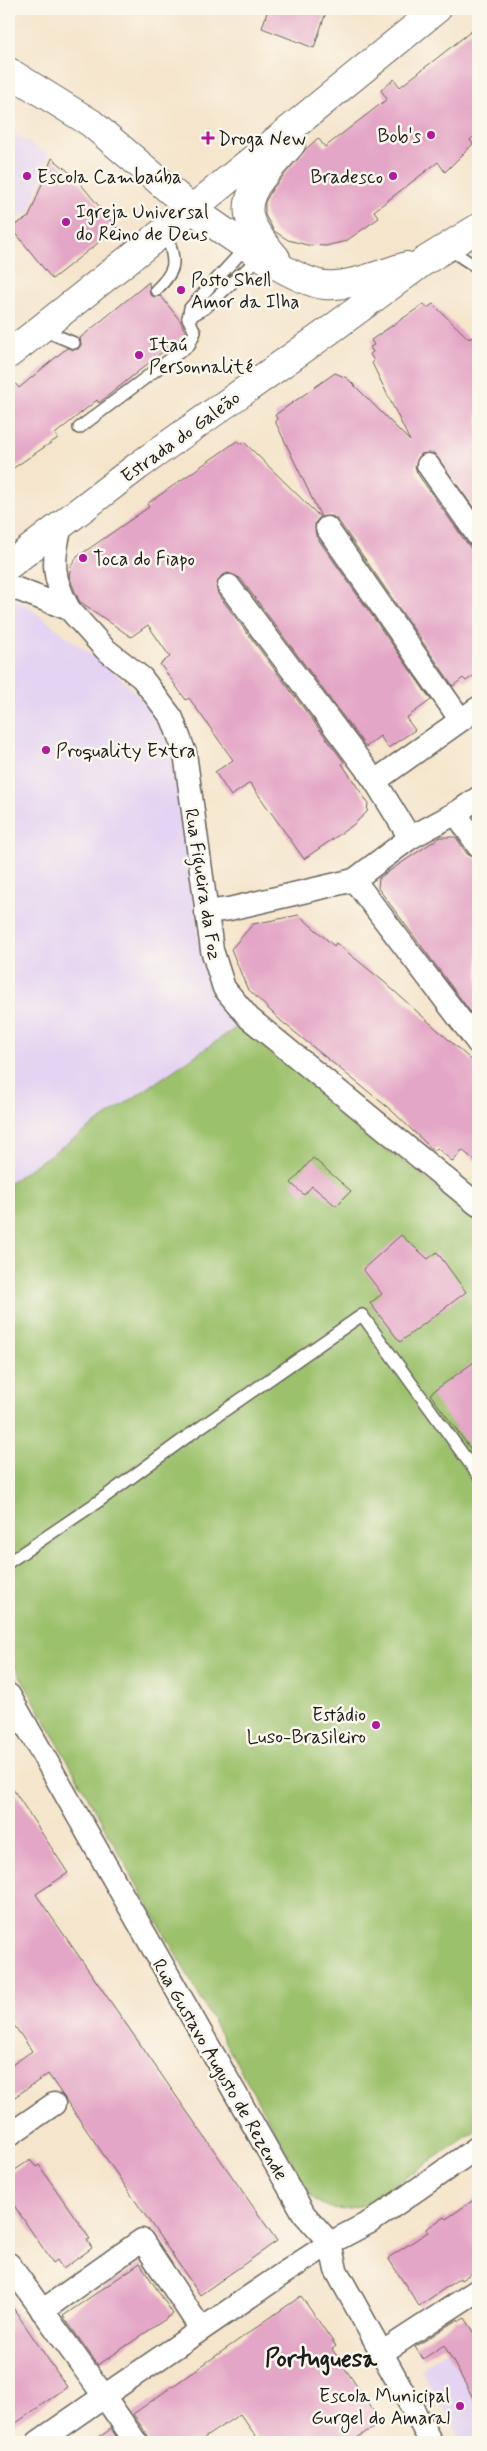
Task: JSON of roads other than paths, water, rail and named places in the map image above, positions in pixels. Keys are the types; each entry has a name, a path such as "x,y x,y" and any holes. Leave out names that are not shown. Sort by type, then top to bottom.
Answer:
{"main road":[{"path":"9,354 192,209 437,9"},
{"path":"9,72 91,122 192,209 264,256 305,279 324,285 363,279 423,262"},
{"path":"264,256 250,220 248,206 251,193 336,92"},
{"name":"Estrada do Galeão","path":"9,565 138,466 423,262 478,228"}],"street":[{"path":"428,465 478,536"},
{"name":"Rua Figueira da Foz","path":"60,526 56,544 56,575 58,588 69,609 106,649 142,678 172,718 185,753 212,950 224,988 249,1018 478,1205"},
{"path":"327,528 469,714 376,782"},
{"name":"Rua Figueira da Foz","path":"9,586 69,609"},
{"path":"229,586 376,782 410,838"},
{"path":"206,912 229,909 354,880 410,838 456,813 478,798"},
{"path":"456,813 478,846"},
{"path":"354,880 478,1043"},
{"name":"Rua Gustavo Augusto de Rezende","path":"11,1703 304,2214 330,2243 336,2270 431,2442"},
{"path":"9,2134 54,2104"},
{"path":"38,2442 201,2329 330,2243 372,2221 478,2147"},
{"path":"42,2311 142,2240 201,2329"},
{"path":"9,2264 136,2442"},
{"path":"383,2352 478,2290"}],"lane":[{"path":"156,290 170,276 173,267 166,229"},
{"path":"446,247 478,268"},
{"path":"79,428 190,345 195,332 188,318 190,308 264,256"},
{"path":"188,318 205,308 264,256"},
{"path":"40,329 74,343"},
{"path":"9,1562 100,1501 188,1436 362,1316 478,1475"}],"place":[{"name":"Bob's","path":"431,135"},
{"name":"Droga New","path":"208,138"},
{"name":"Escola Cambaúba","path":"27,176"},
{"name":"Bradesco","path":"393,176"},
{"name":"Igreja Universal do Reino de Deus","path":"66,222"},
{"name":"Posto Shell Amor da Ilha","path":"181,290"},
{"name":"Itaú Personnalité","path":"139,355"},
{"name":"Toca do Fiapo","path":"83,558"},
{"name":"Proquality Extra","path":"46,750"},
{"name":"Estádio Luso-Brasileiro","path":"376,1725"},
{"name":"Escola Municipal Gurgel do Amaral","path":"460,2406"}],"district":[{"name":"Portuguesa","path":"321,2358"}]}
